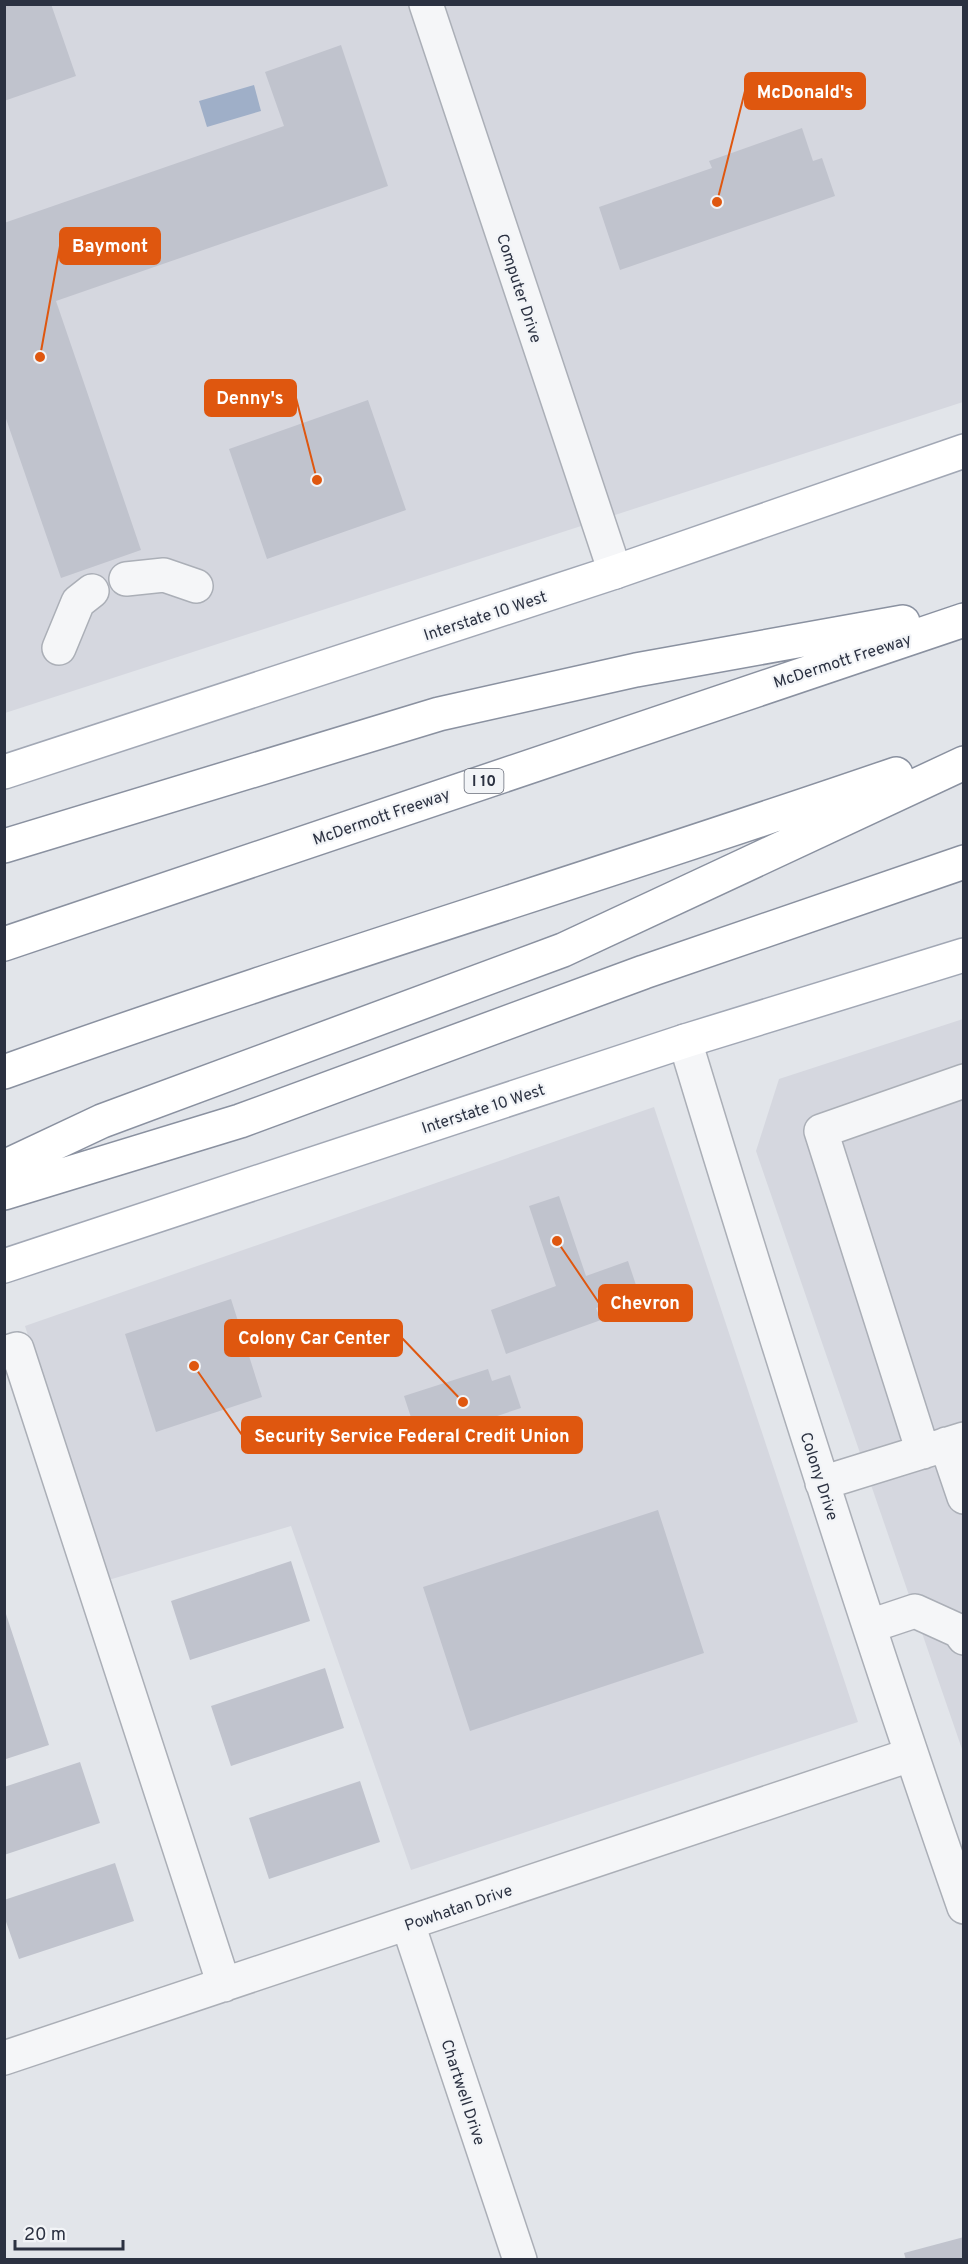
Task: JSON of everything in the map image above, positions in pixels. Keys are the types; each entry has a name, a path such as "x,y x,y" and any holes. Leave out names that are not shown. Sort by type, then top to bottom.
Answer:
{"main road":[{"name":"Interstate 10 West","path":"4,772 615,572 963,451"},
{"path":"4,846 439,714 636,669 963,612"},
{"name":"McDermott Freeway","path":"4,944 963,620"},
{"path":"4,1072 384,942 690,845 963,751"},
{"path":"4,1167 102,1121 562,950 963,763"},
{"path":"4,1193 240,1121 644,972 963,862"},
{"name":"Interstate 10 West","path":"4,1266 685,1041 963,955"}],"street":[{"name":"Computer Drive","path":"426,4 615,572"},
{"path":"126,579 164,575 196,586"},
{"path":"59,648 78,602 92,591"},
{"name":"Colony Drive","path":"685,1041 762,1296 822,1483 910,1755 963,1907"},
{"path":"963,1081 822,1131 963,1497"},
{"path":"4,1353 17,1349 224,1985"},
{"path":"822,1483 944,1445"},
{"path":"870,1626 915,1611 959,1631 963,1638"},
{"name":"Powhatan Drive","path":"4,2058 910,1755"},
{"name":"Chartwell Drive","path":"408,1924 519,2259"}],"shaded area":[{"path":"4,5 963,5 963,402 5,713"},
{"path":"963,1019 963,1752 756,1151 779,1079"},
{"path":"654,1107 858,1722 411,1870 291,1526 105,1581 25,1326"}],"water":[{"path":"254,85 261,111 207,127 199,101"}],"building":[{"path":"4,4 51,4 76,76 4,101"},
{"path":"341,45 388,186 56,301 141,550 61,578 4,413 4,223 284,126 265,72"},
{"path":"802,128 813,161 822,158 835,196 620,270 599,207 712,168 709,161"},
{"path":"368,400 406,510 267,559 229,449"},
{"path":"559,1196 586,1276 628,1261 639,1294 596,1308 601,1320 506,1354 491,1310 556,1286 529,1206"},
{"path":"231,1299 262,1397 156,1432 125,1334"},
{"path":"488,1369 492,1381 510,1375 521,1408 419,1442 404,1396"},
{"path":"658,1510 704,1653 470,1731 423,1587"},
{"path":"291,1561 310,1621 190,1660 171,1601"},
{"path":"5,1611 49,1745 6,1759 4,1755"},
{"path":"325,1668 344,1728 231,1766 211,1706"},
{"path":"80,1762 100,1823 4,1855 4,1787"},
{"path":"360,1781 380,1842 269,1879 249,1818"},
{"path":"115,1863 134,1921 19,1959 4,1916 4,1900"},
{"path":"964,2237 964,2260 906,2260 904,2253"}],"place":[{"name":"McDonald's","path":"717,202"},
{"name":"Baymont","path":"40,357"},
{"name":"Denny's","path":"317,480"},
{"name":"Chevron","path":"557,1241"},
{"name":"Security Service Federal Credit Union","path":"194,1366"},
{"name":"Colony Car Center","path":"463,1402"}]}
